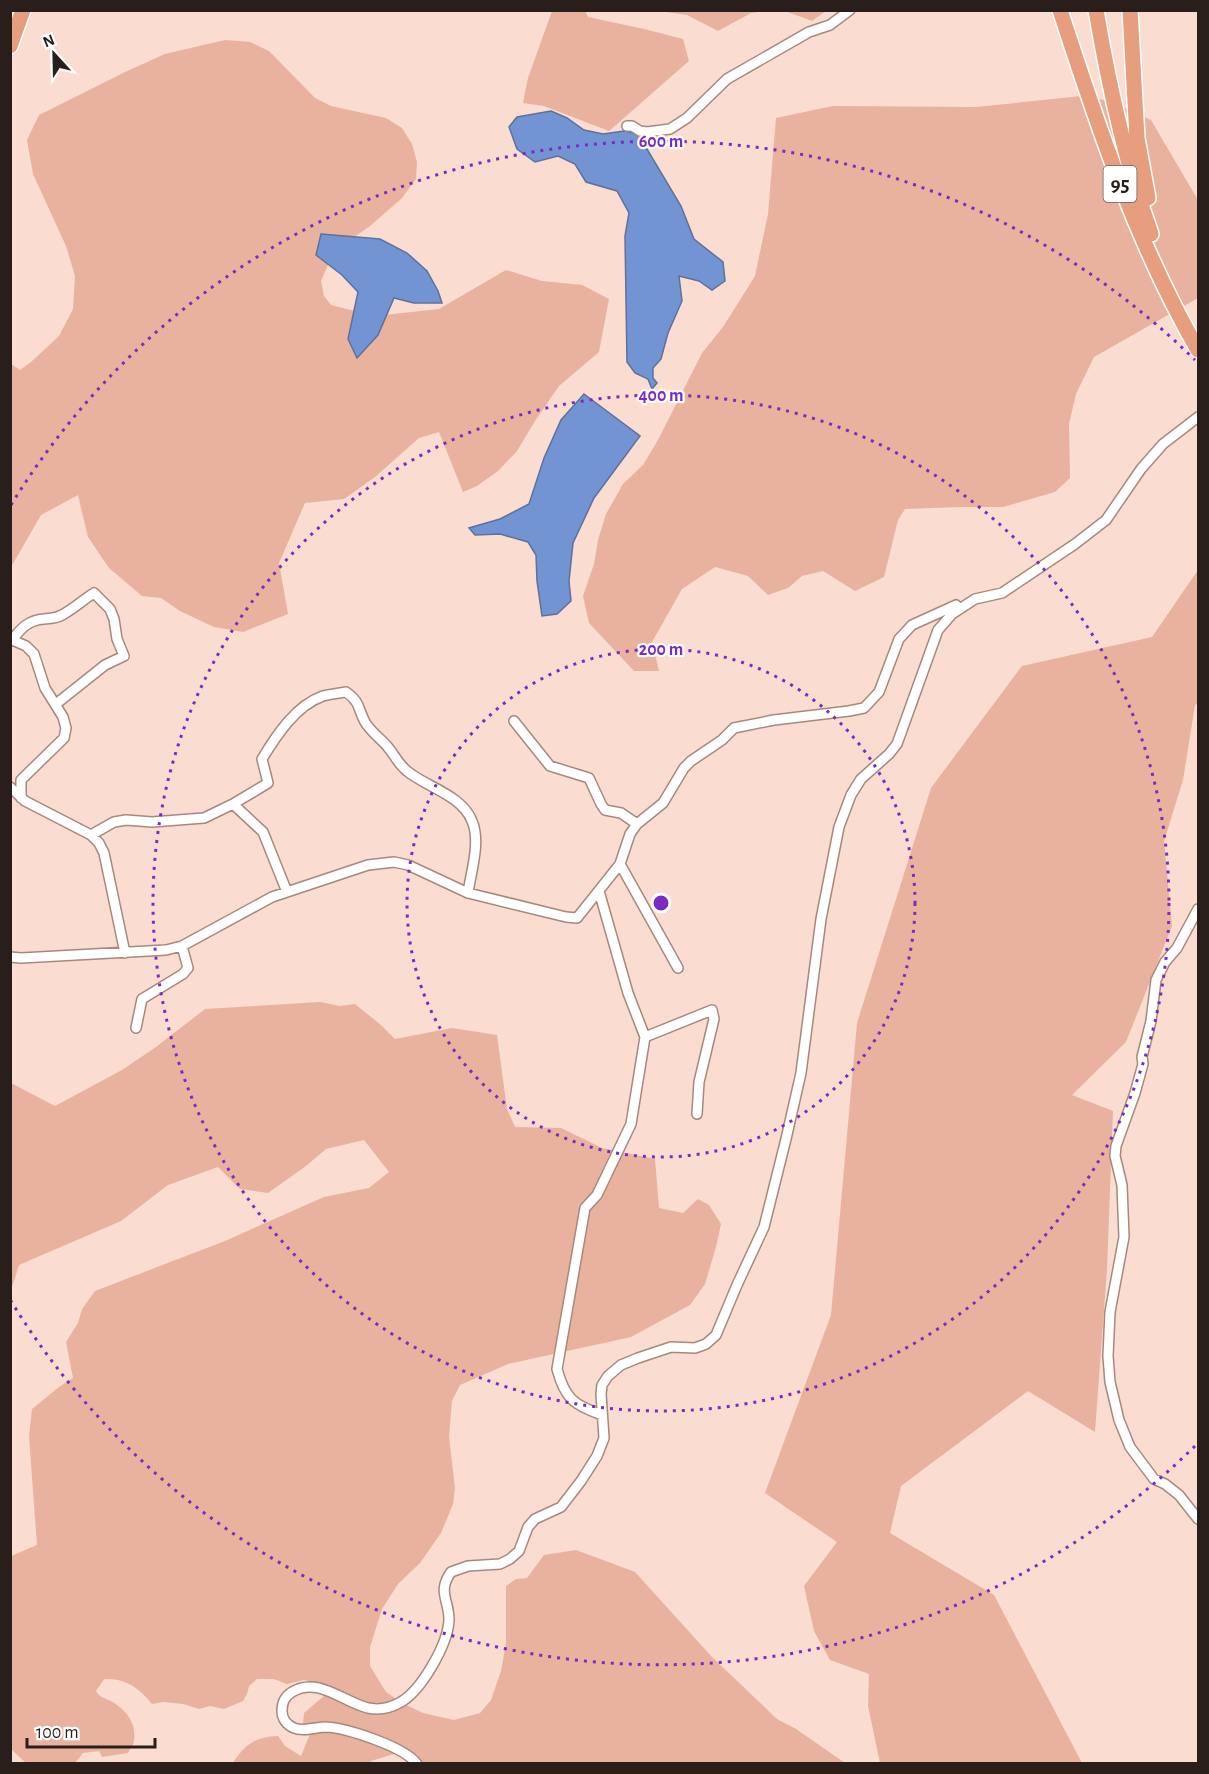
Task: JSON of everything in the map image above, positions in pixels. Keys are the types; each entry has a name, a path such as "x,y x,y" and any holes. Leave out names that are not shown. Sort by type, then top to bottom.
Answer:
{"main road":[{"path":"10,46 23,10"},
{"name":"95","path":"1060,10 1107,151 1177,314 1198,351"},
{"name":"95","path":"1096,10 1107,75 1124,149 1160,260 1198,351"},
{"name":"95","path":"1130,10 1137,138 1160,260"}],"street":[{"path":"627,126 647,132 670,129 687,118 727,79 809,32 830,25 850,10"},
{"path":"417,1764 400,1750 370,1738 327,1727 297,1730 287,1724 282,1716 284,1699 298,1689 316,1686 370,1708 380,1709 392,1706 407,1698 424,1681 445,1635 449,1618 443,1587 451,1572 468,1566 500,1564 510,1559 519,1551 528,1527 536,1519 561,1508 597,1456 604,1438 602,1385 608,1376 621,1365 638,1358 671,1347 695,1348 706,1344 717,1335 764,1227 786,1139 801,1073 821,919 839,827 851,795 861,779 897,744 938,630 952,614 975,600 1002,593 1106,520 1141,469 1163,444 1198,417"},
{"path":"21,798 21,780 64,738 66,728 63,717 45,688 34,654 26,646 12,639 27,623 63,615 94,593 110,609 117,639 124,656 105,665 56,704"},
{"path":"10,957 166,950 182,946 272,897 368,865 394,862 408,865 468,893 577,918 620,864 630,834 637,824 663,803 684,768 722,740 734,728 774,720 864,708 879,692 899,639 912,625 956,605 959,609"},
{"path":"91,835 114,822 204,818 233,804 268,783 262,759 276,735 297,712 321,697 346,692 356,699 366,723 405,770 446,793 471,818 475,829 475,840 468,893"},
{"path":"514,721 550,766 590,778 605,810 621,813 637,824"},
{"path":"10,787 21,798 91,835 99,843 104,853 125,952"},
{"path":"233,804 263,832 286,892"},
{"path":"620,864 678,968"},
{"path":"599,891 628,993 645,1037 631,1124 597,1195 585,1208 557,1369 561,1384 569,1398 581,1407 602,1415"},
{"path":"1198,909 1156,980 1151,1021 1142,1057 1143,1064 1116,1146 1115,1156 1122,1185 1124,1237 1110,1312 1108,1356 1110,1383 1119,1420 1130,1447 1154,1479 1179,1495 1198,1519"},
{"path":"136,1028 142,999 183,974 188,968 182,946"},
{"path":"645,1037 712,1010 714,1019 699,1082 697,1114"}],"shaded area":[{"path":"552,11 585,11 588,17 683,39 689,61 609,131 544,106 523,103 528,78"},
{"path":"660,11 766,11 751,13 718,31 687,15"},
{"path":"785,11 826,11 812,21"},
{"path":"225,40 250,42 269,51 315,98 331,106 386,118 402,128 412,144 417,162 416,179 402,198 370,226 334,251 321,281 324,296 331,305 375,316 439,309 506,270 542,281 582,285 609,299 599,352 559,386 517,451 498,471 477,486 463,492 439,432 419,438 375,477 344,499 305,503 279,563 288,614 243,632 214,627 180,611 161,598 142,596 109,568 88,537 78,495 41,515 11,567 11,364 20,370 59,336 73,309 75,276 66,246 33,174 27,140 39,115 165,54"},
{"path":"1082,96 1109,101 1151,120 1198,200 1198,298 1094,357 1076,394 1069,424 1070,478 1055,492 1003,507 905,509 898,520 884,577 855,591 823,571 802,576 788,588 768,595 748,576 715,567 682,589 652,642 659,671 634,671 589,623 583,596 594,564 606,514 623,484 643,465 702,353 723,327 755,276 768,214 776,118 833,106 976,107"},
{"path":"1198,570 1198,703 1195,705 1183,780 1164,841 1172,926 1126,1042 1072,1095 1113,1111 1107,1269 1095,1432 1028,1391 901,1486 890,1533 994,1595 1082,1763 880,1763 868,1706 869,1674 830,1660 814,1631 804,1586 837,1542 765,1493 831,1315 857,1023 931,788 1022,666 1152,637"},
{"path":"320,1002 340,1006 355,1004 395,1039 452,1028 497,1035 507,1109 515,1127 561,1128 602,1148 655,1159 659,1208 683,1213 698,1199 709,1205 721,1224 705,1284 690,1305 631,1337 508,1364 460,1385 452,1401 449,1437 455,1488 453,1504 441,1533 420,1563 398,1584 382,1609 370,1647 370,1666 386,1692 423,1713 454,1720 480,1713 491,1700 501,1671 506,1643 506,1586 516,1579 527,1578 544,1555 576,1550 635,1572 712,1657 777,1719 796,1729 845,1763 425,1764 394,1754 370,1763 233,1763 241,1751 251,1743 263,1738 278,1736 285,1746 301,1756 310,1734 303,1723 304,1713 324,1696 325,1684 304,1680 287,1684 274,1679 257,1679 249,1686 243,1701 224,1709 210,1706 199,1709 183,1704 164,1702 152,1704 131,1685 119,1680 104,1679 96,1691 121,1708 129,1717 134,1728 134,1742 128,1753 102,1757 99,1751 83,1753 75,1763 27,1764 11,1749 11,1556 37,1545 29,1436 32,1409 73,1378 66,1342 78,1323 82,1309 95,1291 225,1241 324,1197 369,1188 389,1172 364,1140 326,1149 268,1193 240,1189 218,1167 168,1185 121,1221 19,1265 11,1290 11,1083 55,1106 122,1070 205,1009"}],"water":[{"path":"551,111 567,118 584,130 603,134 624,131 638,134 681,206 694,239 723,262 725,281 712,290 699,281 679,276 682,301 668,333 661,359 653,368 653,378 657,383 652,389 648,379 635,373 627,362 625,236 629,213 617,191 586,182 575,164 558,156 535,162 517,149 509,127 517,117"},
{"path":"321,234 380,239 407,253 427,271 442,303 414,303 394,298 378,335 357,358 348,339 358,292 342,275 316,255"},
{"path":"584,394 640,436 594,498 573,543 569,581 571,601 557,614 542,616 536,555 528,542 500,534 475,535 469,528 500,519 529,504 544,458 561,420"}]}
